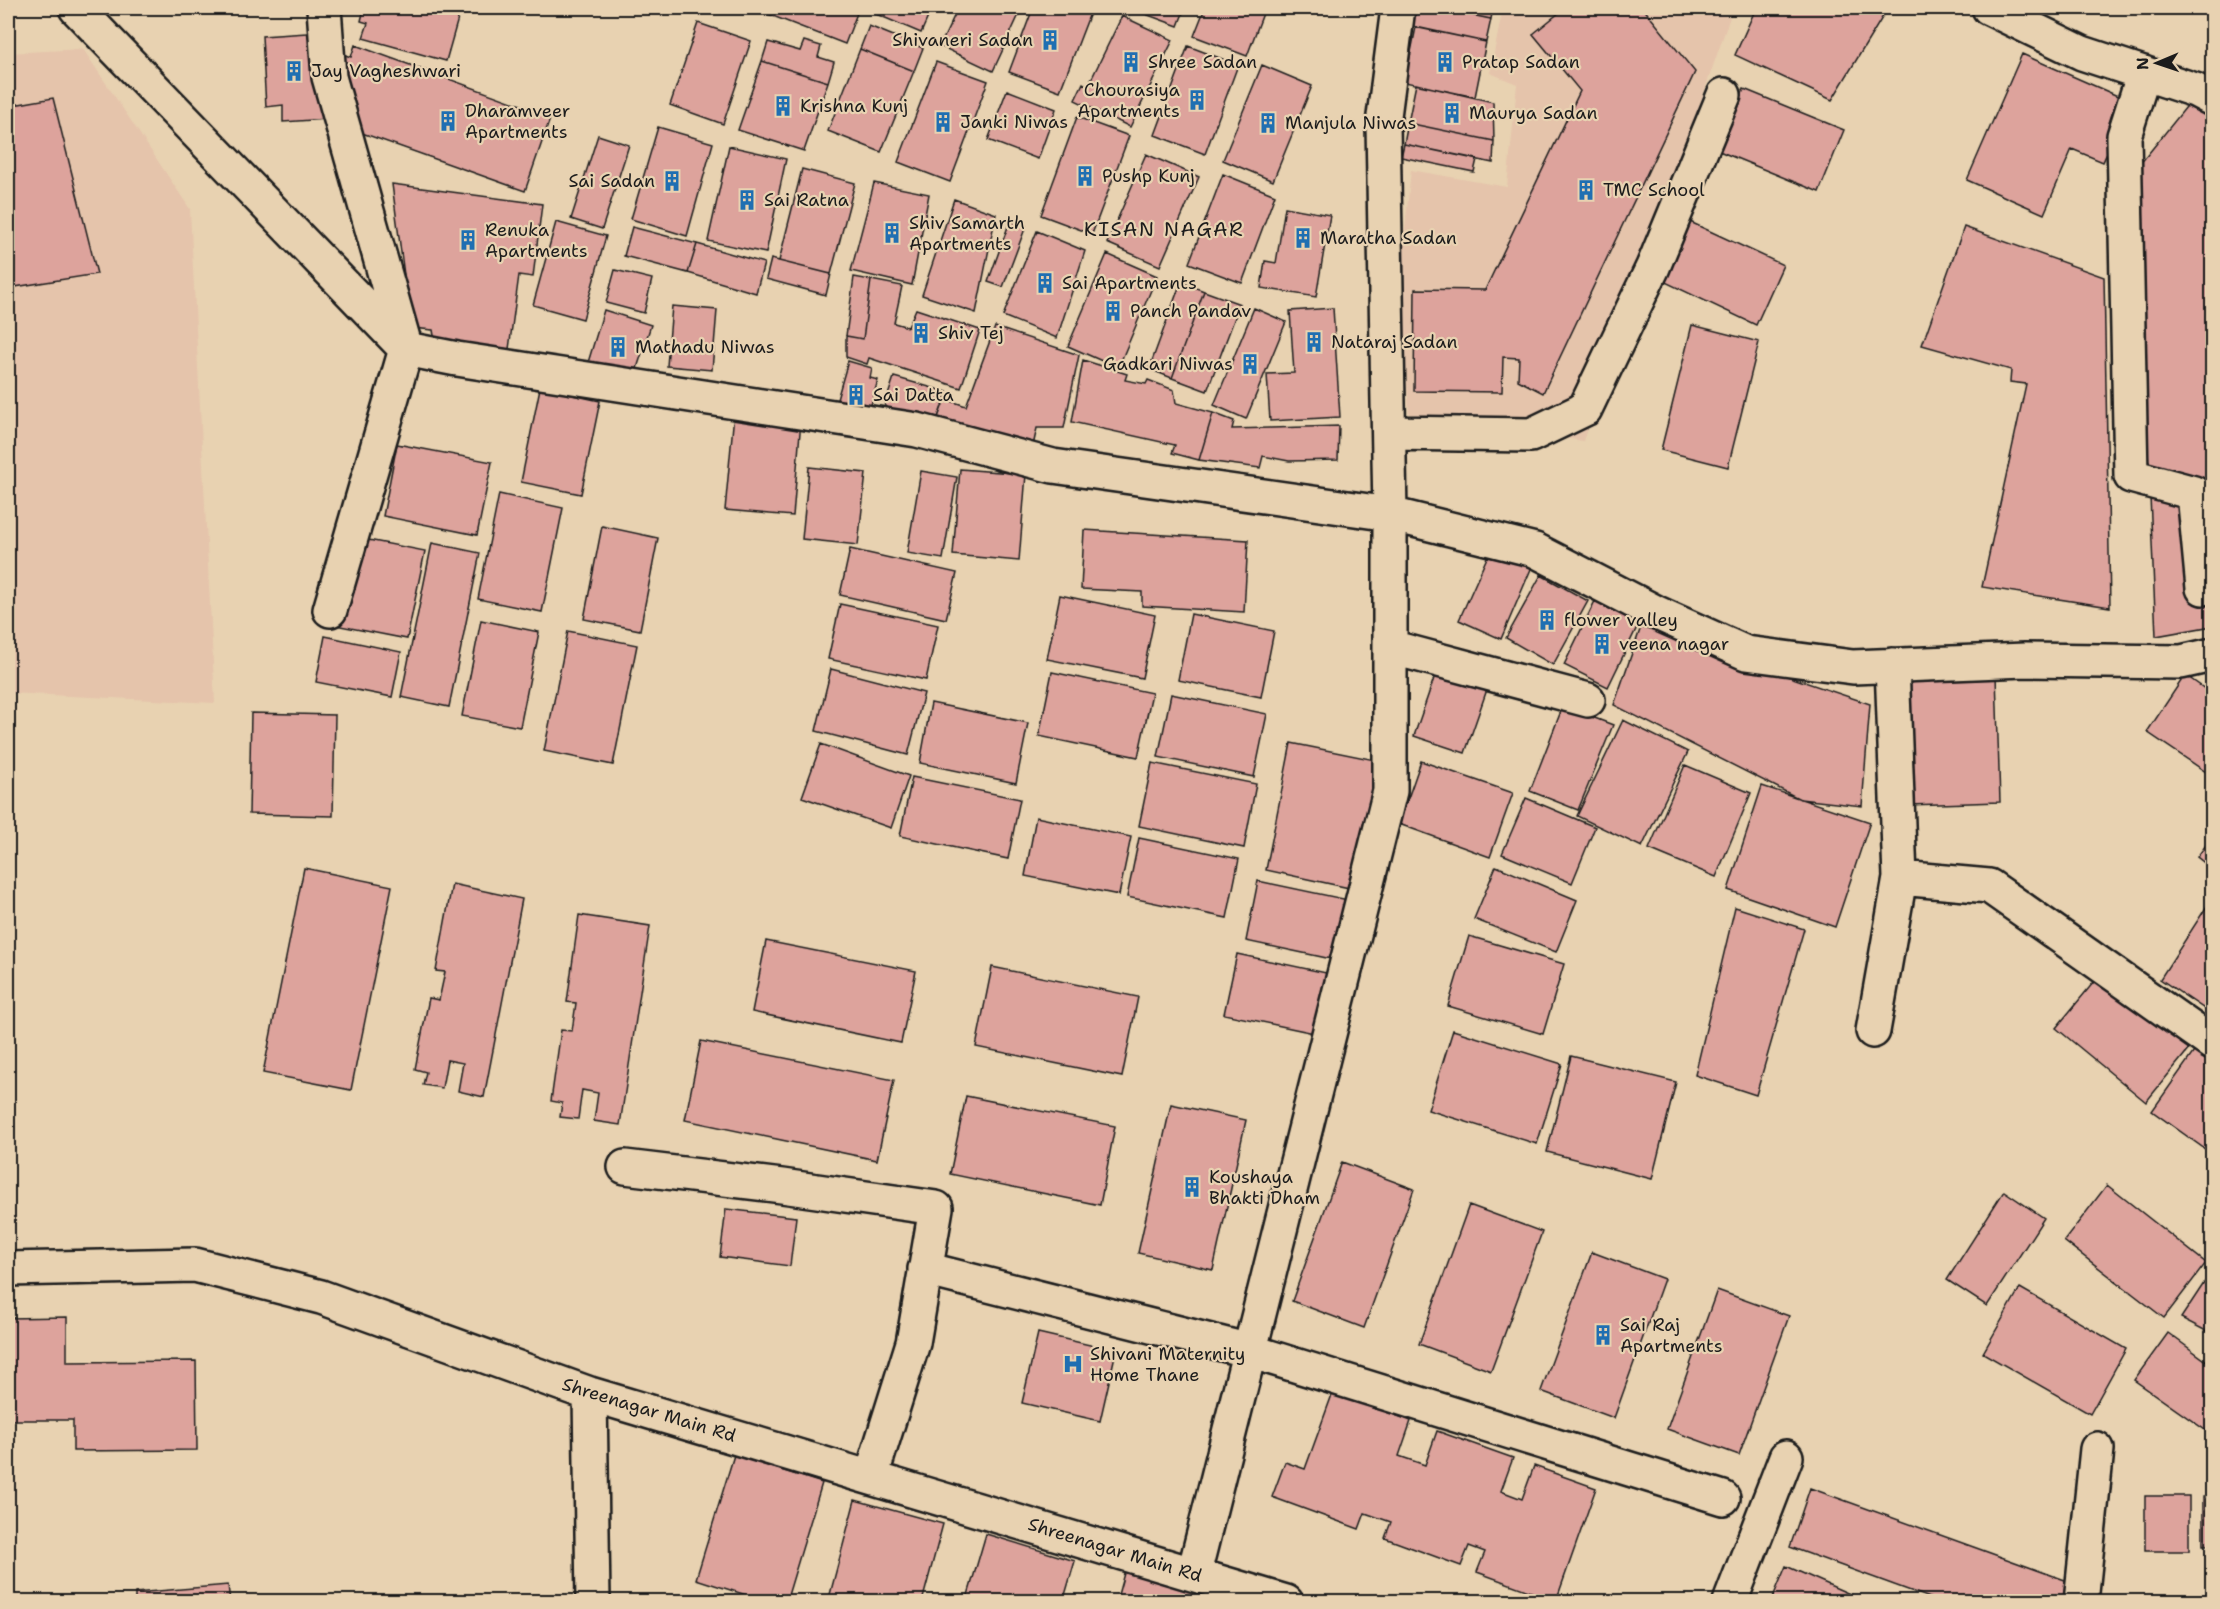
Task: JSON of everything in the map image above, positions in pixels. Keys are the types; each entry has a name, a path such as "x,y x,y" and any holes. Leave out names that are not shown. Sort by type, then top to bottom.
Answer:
{"street":[{"path":"75,8 406,349 457,359 917,430 1053,466 1390,514 1535,550 1655,612 1746,653 1853,666 2025,660 2181,662 2212,655"},
{"path":"324,8 329,77 406,349 330,610"},
{"path":"1194,1573 1390,791 1390,514 1383,124 1398,8"},
{"path":"1989,8 2082,53 2195,90 2212,99"},
{"path":"2144,73 2124,136 2131,476 2194,493 2203,588"},
{"path":"1389,433 1531,435 1585,409 1653,267 1724,95"},
{"path":"1390,647 1588,700"},
{"path":"1873,1031 1900,878 1892,665"},
{"path":"1900,878 1989,886 2212,1043"},
{"path":"625,1167 936,1208 914,1343 872,1477"},
{"name":"Shreenagar Main Rd","path":"8,1269 195,1265 321,1297 590,1394 1286,1602"},
{"path":"925,1269 1250,1351 1723,1498"},
{"path":"590,1394 593,1602"},
{"path":"2081,1602 2097,1449"},
{"path":"1730,1602 1786,1457"}],"shaded area":[{"path":"1503,8 1712,8 1730,17 1583,441 1409,414 1400,278 1411,170 1507,187 1517,84 1490,73"},
{"path":"83,49 190,209 215,703 8,693 8,53"}],"building":[{"path":"359,8 461,8 446,61 363,38 368,23 361,21 364,9"},
{"path":"760,8 859,8 845,44 760,11"},
{"path":"870,8 932,8 921,33 869,11"},
{"path":"958,8 1022,8 993,71 940,46"},
{"name":"Shivaneri Sadan","path":"1033,8 1092,8 1060,91 1009,72"},
{"path":"1129,8 1185,8 1178,26"},
{"path":"1205,8 1265,8 1247,56 1194,36"},
{"path":"1413,8 1438,8 1491,19 1486,42 1409,26"},
{"path":"1438,8 1493,8 1491,19"},
{"name":"TMC School","path":"1565,8 1643,8 1695,72 1543,393 1518,380 1519,358 1503,357 1502,392 1414,391 1415,289 1485,290 1580,91 1533,34"},
{"path":"1756,8 1888,8 1832,100 1735,55"},
{"name":"Shree Sadan","path":"1122,16 1173,40 1130,127 1075,100 1083,83 1088,86"},
{"path":"698,23 751,41 723,124 670,105"},
{"path":"869,26 923,48 914,71 860,49"},
{"name":"Pratap Sadan","path":"1416,27 1486,42 1475,97 1405,82"},
{"name":"Jay Vagheshwari","path":"322,32 327,119 283,122 283,105 266,107 262,36"},
{"path":"804,41 821,46 818,57 834,62 828,82 762,61 768,42 800,51"},
{"name":"Dharamveer Apartments","path":"355,45 551,116 525,191 345,127 337,52 351,57"},
{"name":"Chourasiya Apartments","path":"1188,46 1238,65 1205,154 1155,135"},
{"path":"860,49 914,71 881,152 828,131"},
{"path":"2022,54 2129,101 2103,162 2072,149 2044,214 1967,180"},
{"name":"Krishna Kunj","path":"762,61 828,82 804,151 738,130"},
{"name":"Janki Niwas","path":"936,62 988,81 950,182 898,162"},
{"name":"Manjula Niwas","path":"1262,65 1312,86 1273,181 1223,160"},
{"name":"Maurya Sadan","path":"1416,84 1493,102 1494,141 1408,123"},
{"path":"1744,89 1844,130 1819,192 1719,151"},
{"path":"1007,90 1056,109 1038,159 988,140"},
{"path":"2194,97 2212,114 2212,626 2156,636 2136,169"},
{"path":"53,98 97,274 8,288 8,106"},
{"name":"Pushp Kunj","path":"1077,117 1129,136 1092,234 1041,215"},
{"path":"1408,123 1494,141 1493,163 1404,144"},
{"name":"Sai Sadan","path":"658,127 713,143 687,236 631,219"},
{"path":"598,135 629,145 602,229 571,219"},
{"path":"1404,144 1477,159 1474,172 1401,157"},
{"name":"Sai Ratna","path":"729,146 786,159 766,253 708,241"},
{"path":"1146,154 1199,177 1160,266 1107,243"},
{"path":"802,169 855,183 831,274 779,261"},
{"path":"1223,174 1275,195 1242,283 1189,263"},
{"name":"Shiv Samarth Apartments","path":"874,183 929,194 912,285 851,271"},
{"name":"Renuka Apartments","path":"392,184 542,204 533,277 519,275 509,349 435,341 433,330 411,328"},
{"path":"954,199 996,214 976,313 922,295"},
{"name":"Maratha Sadan","path":"1285,207 1330,215 1316,297 1261,288 1265,261 1276,263"},
{"path":"1010,221 1026,226 1003,287 988,282"},
{"path":"1688,221 1783,265 1756,325 1661,280"},
{"path":"556,222 606,236 583,319 533,305"},
{"path":"632,227 697,244 688,273 624,256"},
{"path":"1964,227 2104,277 2110,607 1982,587 2026,384 2010,382 2011,370 1922,345"},
{"name":"Sai Apartments","path":"1037,231 1085,251 1057,338 1003,316"},
{"path":"697,244 764,263 756,293 688,273"},
{"name":"Panch Pandav","path":"1107,254 1157,276 1118,368 1068,346"},
{"path":"771,259 831,274 826,295 766,279"},
{"path":"615,270 652,279 644,313 606,303"},
{"path":"854,277 871,280 863,339 846,336"},
{"name":"Shiv Tej","path":"871,280 902,286 894,323 908,327 916,309 980,330 961,388 869,358 867,364 846,357 846,336 863,339"},
{"path":"1181,282 1204,291 1172,378 1149,369"},
{"name":"Gadkari Niwas","path":"1204,291 1240,304 1207,391 1172,378"},
{"path":"672,306 717,310 712,370 667,366"},
{"name":"Gadkari Niwas","path":"1254,308 1286,322 1246,419 1214,405"},
{"name":"Nataraj Sadan","path":"1333,308 1340,417 1270,421 1267,374 1294,373 1290,311"},
{"name":"Mathadu Niwas","path":"604,310 651,325 632,384 586,369"},
{"path":"1692,325 1759,342 1728,467 1661,450"},
{"path":"995,327 1079,355 1064,428 1037,428 1033,446 936,423 945,399 966,406"},
{"path":"1083,360 1127,374 1125,380 1146,384 1148,380 1174,390 1176,403 1213,413 1199,460 1172,453 1175,445 1072,422"},
{"name":"Sai Datta","path":"848,361 872,368 870,378 878,380 867,419 834,410"},
{"path":"894,377 947,392 936,423 883,411"},
{"path":"540,388 600,401 581,494 521,482"},
{"path":"1213,413 1234,421 1232,429 1339,426 1338,460 1289,461 1263,456 1260,468 1199,460"},
{"path":"734,414 801,420 793,516 725,510"},
{"path":"397,444 492,462 477,535 383,516"},
{"path":"809,467 866,473 858,545 802,539"},
{"path":"960,469 1026,474 1019,561 953,555"},
{"path":"921,471 957,477 943,559 907,553"},
{"path":"499,494 563,508 542,612 478,599"},
{"path":"602,526 658,538 640,630 584,619"},
{"path":"1084,530 1248,540 1244,612 1142,606 1142,592 1081,589"},
{"path":"353,537 425,551 407,639 335,625"},
{"path":"432,543 480,553 449,707 401,697"},
{"path":"1493,544 1534,562 1501,639 1459,620"},
{"path":"850,549 957,573 946,619 840,595"},
{"name":"flower valley","path":"1541,575 1588,601 1553,665 1506,638"},
{"path":"1060,595 1155,615 1142,678 1047,659"},
{"name":"veena nagar","path":"1595,601 1639,623 1608,687 1564,665"},
{"path":"840,604 938,625 926,680 828,659"},
{"path":"1191,614 1274,631 1261,697 1178,680"},
{"path":"481,620 539,632 520,727 462,716"},
{"path":"1641,627 1870,704 1862,806 1800,799 1614,705"},
{"path":"568,631 637,645 613,765 544,751"},
{"path":"325,636 401,652 392,697 316,682"},
{"path":"1441,658 1492,675 1465,753 1414,736"},
{"path":"831,669 924,693 908,755 816,731"},
{"path":"1052,672 1152,693 1138,757 1039,736"},
{"path":"1996,675 2000,802 1909,805 1904,678"},
{"path":"2185,675 2212,694 2212,776 2147,732"},
{"path":"1171,694 1267,714 1254,777 1158,757"},
{"path":"931,703 1028,723 1016,783 920,763"},
{"path":"1563,706 1613,725 1578,810 1530,791"},
{"path":"251,713 335,715 333,816 249,814"},
{"path":"1623,720 1688,752 1642,847 1577,816"},
{"path":"1291,743 1380,761 1354,889 1266,870"},
{"path":"821,744 909,776 891,828 802,797"},
{"path":"1421,761 1513,793 1490,857 1399,824"},
{"path":"1152,763 1256,784 1244,848 1139,826"},
{"path":"1685,765 1751,793 1716,877 1649,849"},
{"path":"912,777 1020,799 1008,859 900,836"},
{"path":"1762,786 1870,822 1835,927 1728,890"},
{"path":"1526,798 1595,827 1572,883 1502,854"},
{"path":"1036,817 1131,837 1119,895 1025,876"},
{"path":"2212,837 2212,869 2197,857"},
{"path":"1139,838 1239,859 1227,918 1127,897"},
{"path":"1496,866 1577,900 1556,952 1474,919"},
{"path":"304,868 392,886 351,1090 263,1073"},
{"path":"1258,881 1353,901 1341,961 1246,941"},
{"path":"452,884 522,899 484,1097 458,1091 463,1063 447,1060 442,1088 423,1085 426,1072 415,1069 429,998 439,1000 445,972 436,971"},
{"path":"2207,906 2212,910 2212,1014 2160,979"},
{"path":"1735,907 1804,929 1756,1095 1695,1075"},
{"path":"579,915 650,926 620,1125 594,1121 598,1093 582,1090 578,1119 560,1117 562,1103 551,1101 561,1030 572,1031 576,1003 567,1002"},
{"path":"1469,936 1564,964 1543,1034 1448,1006"},
{"path":"766,941 916,971 901,1043 752,1012"},
{"path":"1237,954 1331,974 1319,1034 1224,1014"},
{"path":"992,967 1138,997 1122,1077 976,1047"},
{"path":"2103,971 2193,1044 2146,1102 2056,1028"},
{"path":"1453,1030 1562,1064 1537,1144 1428,1110"},
{"path":"701,1041 894,1080 877,1160 685,1120"},
{"path":"2198,1046 2212,1057 2212,1154 2152,1111"},
{"path":"1571,1056 1676,1082 1652,1179 1547,1152"},
{"path":"966,1096 1115,1126 1100,1205 950,1174"},
{"name":"Koushaya Bhakti Dham","path":"1171,1104 1246,1120 1213,1270 1138,1253"},
{"path":"1342,1162 1414,1189 1364,1328 1292,1301"},
{"path":"2107,1185 2206,1263 2164,1318 2064,1241"},
{"path":"2004,1191 2044,1218 1987,1306 1947,1280"},
{"path":"1469,1205 1542,1232 1491,1371 1419,1344"},
{"path":"726,1209 796,1217 790,1266 720,1257"},
{"name":"Sai Raj Apartments","path":"1592,1252 1664,1279 1614,1418 1541,1391"},
{"path":"2212,1271 2212,1334 2181,1318"},
{"path":"2020,1288 2126,1349 2090,1414 1983,1353"},
{"path":"1717,1290 1789,1316 1739,1455 1667,1429"},
{"path":"67,1317 67,1362 196,1361 197,1450 73,1451 73,1420 8,1420 8,1318"},
{"path":"1038,1333 1116,1351 1100,1421 1022,1403"},
{"path":"2168,1333 2212,1365 2211,1434 2134,1380"},
{"path":"1333,1392 1411,1421 1399,1456 1425,1465 1437,1431 1513,1458 1501,1491 1522,1499 1534,1466 1596,1488 1556,1601 1477,1572 1485,1552 1469,1546 1461,1566 1385,1538 1391,1522 1365,1513 1359,1529 1272,1497 1285,1462 1305,1469"},
{"path":"734,1455 822,1483 786,1602 768,1602 696,1579"},
{"path":"1810,1488 2076,1584 2070,1602 1941,1602 1790,1547"},
{"path":"2145,1496 2189,1496 2189,1551 2145,1551"},
{"path":"2203,1497 2212,1497 2212,1545 2203,1545"},
{"path":"855,1500 943,1524 922,1602 828,1602"},
{"path":"986,1534 1075,1561 1063,1602 966,1602"},
{"path":"1126,1566 1214,1592 1211,1602 1116,1602"},
{"path":"1786,1566 1868,1602 1771,1602"},
{"path":"228,1585 230,1602 135,1602 135,1593"}],"place":[{"name":"Shivaneri Sadan","path":"1050,40"},
{"name":"Shree Sadan","path":"1131,62"},
{"name":"Pratap Sadan","path":"1445,62"},
{"name":"Jay Vagheshwari","path":"294,71"},
{"name":"Chourasiya Apartments","path":"1197,100"},
{"name":"Krishna Kunj","path":"783,106"},
{"name":"Maurya Sadan","path":"1452,113"},
{"name":"Dharamveer Apartments","path":"448,121"},
{"name":"Janki Niwas","path":"943,122"},
{"name":"Manjula Niwas","path":"1268,123"},
{"name":"Pushp Kunj","path":"1085,176"},
{"name":"Sai Sadan","path":"672,181"},
{"name":"TMC School","path":"1586,190"},
{"name":"Sai Ratna","path":"747,200"},
{"name":"Shiv Samarth Apartments","path":"892,233"},
{"name":"Maratha Sadan","path":"1303,238"},
{"name":"Renuka Apartments","path":"468,240"},
{"name":"Sai Apartments","path":"1045,283"},
{"name":"Panch Pandav","path":"1113,311"},
{"name":"Shiv Tej","path":"921,333"},
{"name":"Nataraj Sadan","path":"1314,342"},
{"name":"Mathadu Niwas","path":"618,347"},
{"name":"Gadkari Niwas","path":"1250,364"},
{"name":"Sai Datta","path":"856,395"},
{"name":"flower valley","path":"1547,620"},
{"name":"veena nagar","path":"1602,644"},
{"name":"Koushaya Bhakti Dham","path":"1192,1187"},
{"name":"Sai Raj Apartments","path":"1603,1335"},
{"name":"Shivani Maternity Home Thane","path":"1073,1364"}],"district":[{"name":"KISAN NAGAR","path":"1164,229"}]}
